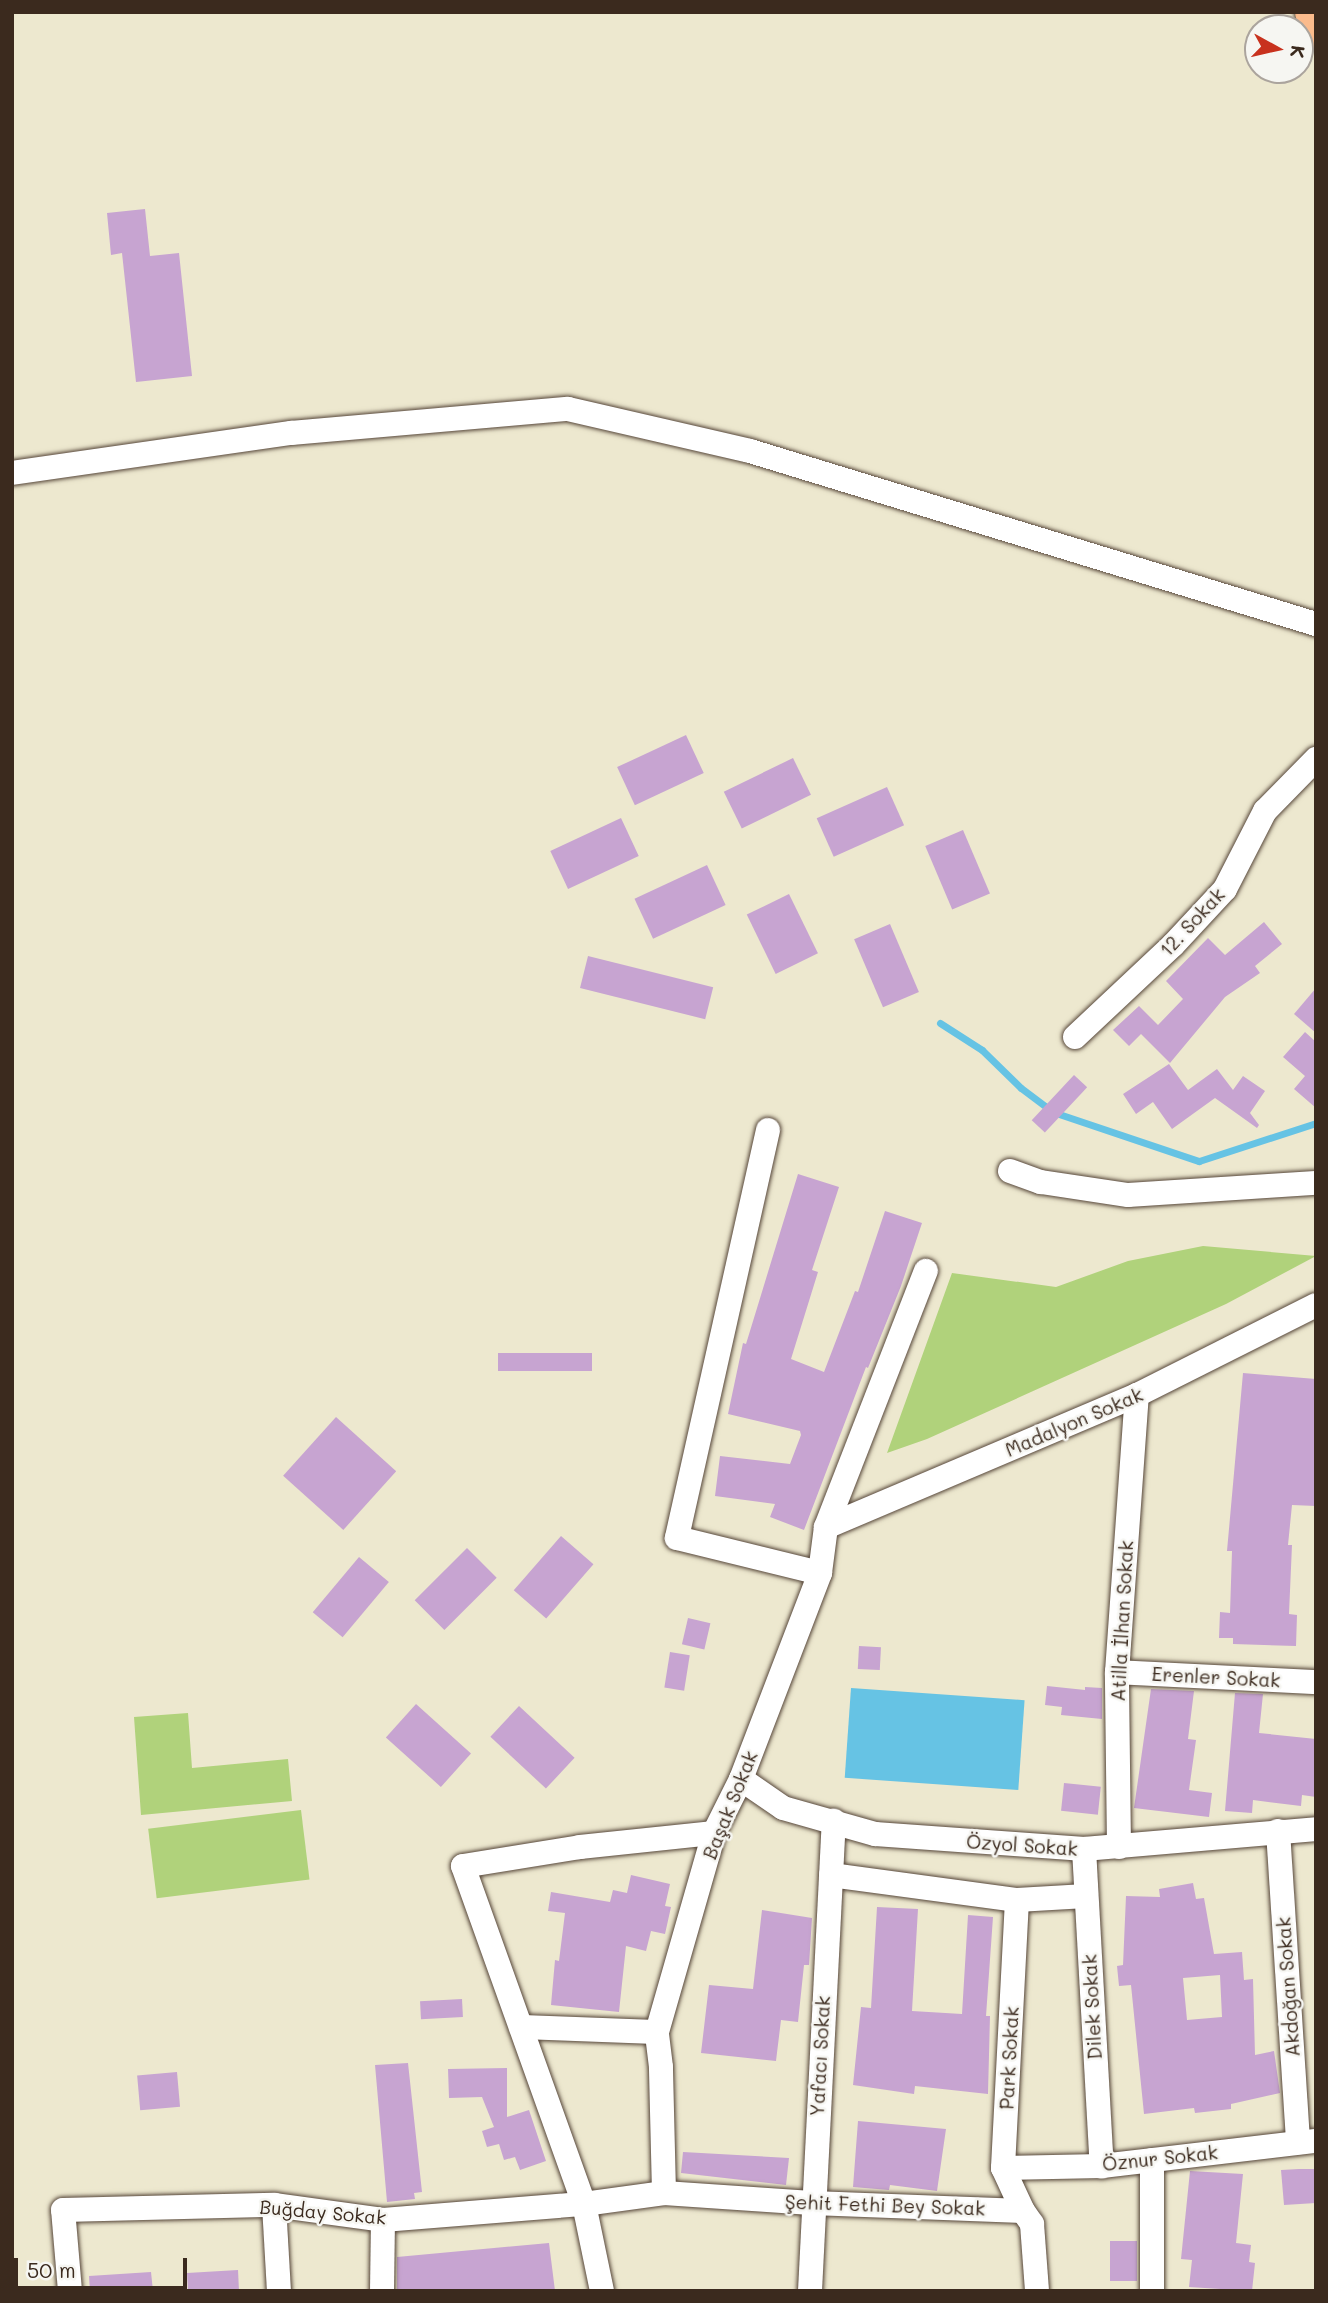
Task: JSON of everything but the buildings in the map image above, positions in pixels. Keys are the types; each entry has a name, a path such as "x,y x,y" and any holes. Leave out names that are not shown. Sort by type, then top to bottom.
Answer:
{"main road":[{"path":"1310,12 1316,34"}],"street":[{"path":"12,473 291,433 411,425 568,409 750,451 1316,624"},
{"name":"12. Sokak","path":"1075,1037 1173,945 1225,889 1265,811 1316,759"},
{"path":"768,1130 677,1538 820,1573"},
{"path":"1010,1171 1041,1182 1128,1195 1316,1183"},
{"name":"Başak Sokak","path":"664,2193 662,2067 657,2032 714,1833 741,1779 820,1573 826,1527 926,1271"},
{"name":"Madalyon Sokak","path":"826,1527 1137,1395 1316,1305"},
{"name":"Atilla İlhan Sokak","path":"1119,1847 1117,1672 1137,1395"},
{"name":"Erenler Sokak","path":"1117,1672 1316,1682"},
{"name":"Özyol Sokak","path":"741,1779 783,1808 875,1834 1084,1849 1316,1829"},
{"name":"Yafacı Sokak","path":"810,2291 812,2203 834,1821"},
{"name":"Akdoğan Sokak","path":"1278,1831 1307,2142"},
{"path":"602,2291 584,2204 463,1866 580,1847 714,1833"},
{"name":"Dilek Sokak","path":"1084,1849 1102,2166"},
{"path":"831,1874 1017,1900 1086,1896"},
{"name":"Park Sokak","path":"1017,1900 1003,2168 1023,2211"},
{"path":"521,2027 657,2032"},
{"name":"Öznur Sokak","path":"1003,2168 1102,2166 1307,2142"},
{"path":"1152,2160 1152,2291"},
{"path":"584,2204 664,2193"},
{"name":"Şehit Fethi Bey Sokak","path":"664,2193 812,2203 1023,2211"},
{"name":"Buğday Sokak","path":"70,2291 63,2210 274,2205 383,2220 584,2204"},
{"path":"274,2205 279,2291"},
{"path":"1023,2211 1032,2224 1037,2291"},
{"path":"382,2291 383,2220"}],"green space":[{"path":"1203,1246 1316,1256 1226,1304 927,1439 887,1453 952,1273 1056,1287 1128,1261"},
{"path":"188,1713 192,1768 288,1759 292,1801 141,1815 134,1717"},
{"path":"301,1810 310,1879 157,1898 148,1829"}],"water":[{"path":"851,1688 1025,1700 1018,1790 845,1778"}],"waterway":[{"path":"940,1023 982,1050 1021,1088 1053,1112 1199,1161 1316,1123"}]}
